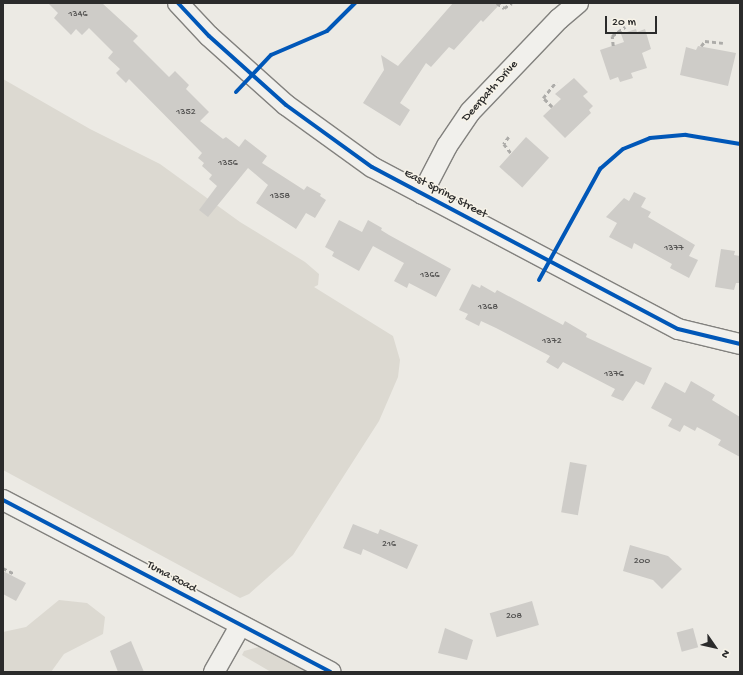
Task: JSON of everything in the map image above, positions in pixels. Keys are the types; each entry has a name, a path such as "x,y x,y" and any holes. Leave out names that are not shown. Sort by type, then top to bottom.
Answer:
{"street":[{"name":"East Spring Street","path":"178,3 251,75 307,122 372,167 678,329 740,344"},
{"name":"Deerpath Drive","path":"422,194 447,146 470,112 559,19 578,3"},
{"name":"Tuma Road","path":"3,500 240,626 331,672"},
{"path":"214,672 240,626"}],"path":[{"path":"498,3 504,8 512,3"},
{"path":"613,46 612,36 625,27"},
{"path":"701,46 705,41 723,43"},
{"path":"552,107 543,98 556,82"},
{"path":"509,137 505,147 511,153"},
{"path":"3,568 14,574"}],"shaded area":[{"path":"3,79 90,129 160,164 240,222 305,262 319,274 318,285 314,287 393,336 400,360 398,377 379,421 293,555 249,594 240,598 3,470"},
{"path":"59,600 87,603 105,617 103,634 64,654 51,672 3,672 3,632 26,627"},
{"path":"262,646 319,672 271,672 242,655 244,651"}],"building":[{"path":"48,3 102,3 138,36 133,41 169,77 175,71 189,85 186,89 209,112 200,121 223,139 226,137 239,147 245,139 267,156 262,163 304,190 307,186 321,194 320,196 326,200 315,218 306,213 296,229 256,203 268,185 248,168 208,217 199,210 217,186 209,179 212,175 202,166 204,163 198,158 202,153 129,79 126,83 116,73 120,69 108,58 113,52 89,28 82,35 76,29 71,35 54,18 58,13"},
{"path":"453,3 501,3 483,22 481,20 454,50 449,47 431,67 426,63 400,103 410,110 400,126 363,103 384,70 381,55 398,66"},
{"path":"636,29 637,32 645,29 651,49 642,53 647,68 631,73 633,78 620,82 618,77 610,80 600,50 624,42 621,34"},
{"path":"698,46 736,53 728,86 680,75 686,47 696,50"},
{"path":"574,78 588,92 583,96 593,106 589,110 591,113 565,138 543,116 561,99 555,94"},
{"path":"526,137 549,158 522,187 499,167"},
{"path":"634,192 646,198 641,207 651,212 648,217 695,245 689,256 698,260 689,278 670,268 672,264 634,243 632,249 609,237 617,223 606,217 624,198 629,201"},
{"path":"339,220 362,232 368,220 382,228 381,230 389,235 451,269 436,297 409,283 407,288 394,281 404,263 373,246 359,271 332,256 334,252 325,247"},
{"path":"721,249 735,251 734,255 740,256 740,283 736,283 734,290 715,287"},
{"path":"472,284 480,288 481,285 495,293 497,290 563,325 565,321 587,334 586,337 652,368 644,385 636,381 623,401 611,396 615,389 563,362 558,369 546,362 550,356 481,321 479,326 465,319 468,314 459,310"},
{"path":"691,381 715,395 712,400 740,417 740,457 718,445 721,440 697,427 695,431 684,425 680,432 668,426 672,419 651,408 665,382 685,393"},
{"path":"570,462 587,465 578,515 561,512"},
{"path":"353,524 378,534 380,529 418,545 407,569 363,549 361,555 343,548"},
{"path":"630,545 668,556 682,569 662,589 653,580 623,571"},
{"path":"3,571 26,583 16,601 3,594"},
{"path":"532,601 539,625 497,637 490,613"},
{"path":"445,628 473,640 467,660 438,653"},
{"path":"693,628 698,647 682,652 677,632"},
{"path":"131,641 144,672 118,672 110,651"}],"cycle path":[{"path":"178,3 209,36 286,105 372,167 678,329 740,344"},
{"path":"236,92 271,55 327,31 355,3"},
{"path":"539,280 600,169 623,149 650,138 686,135 740,144"},
{"path":"3,500 331,672"}]}
